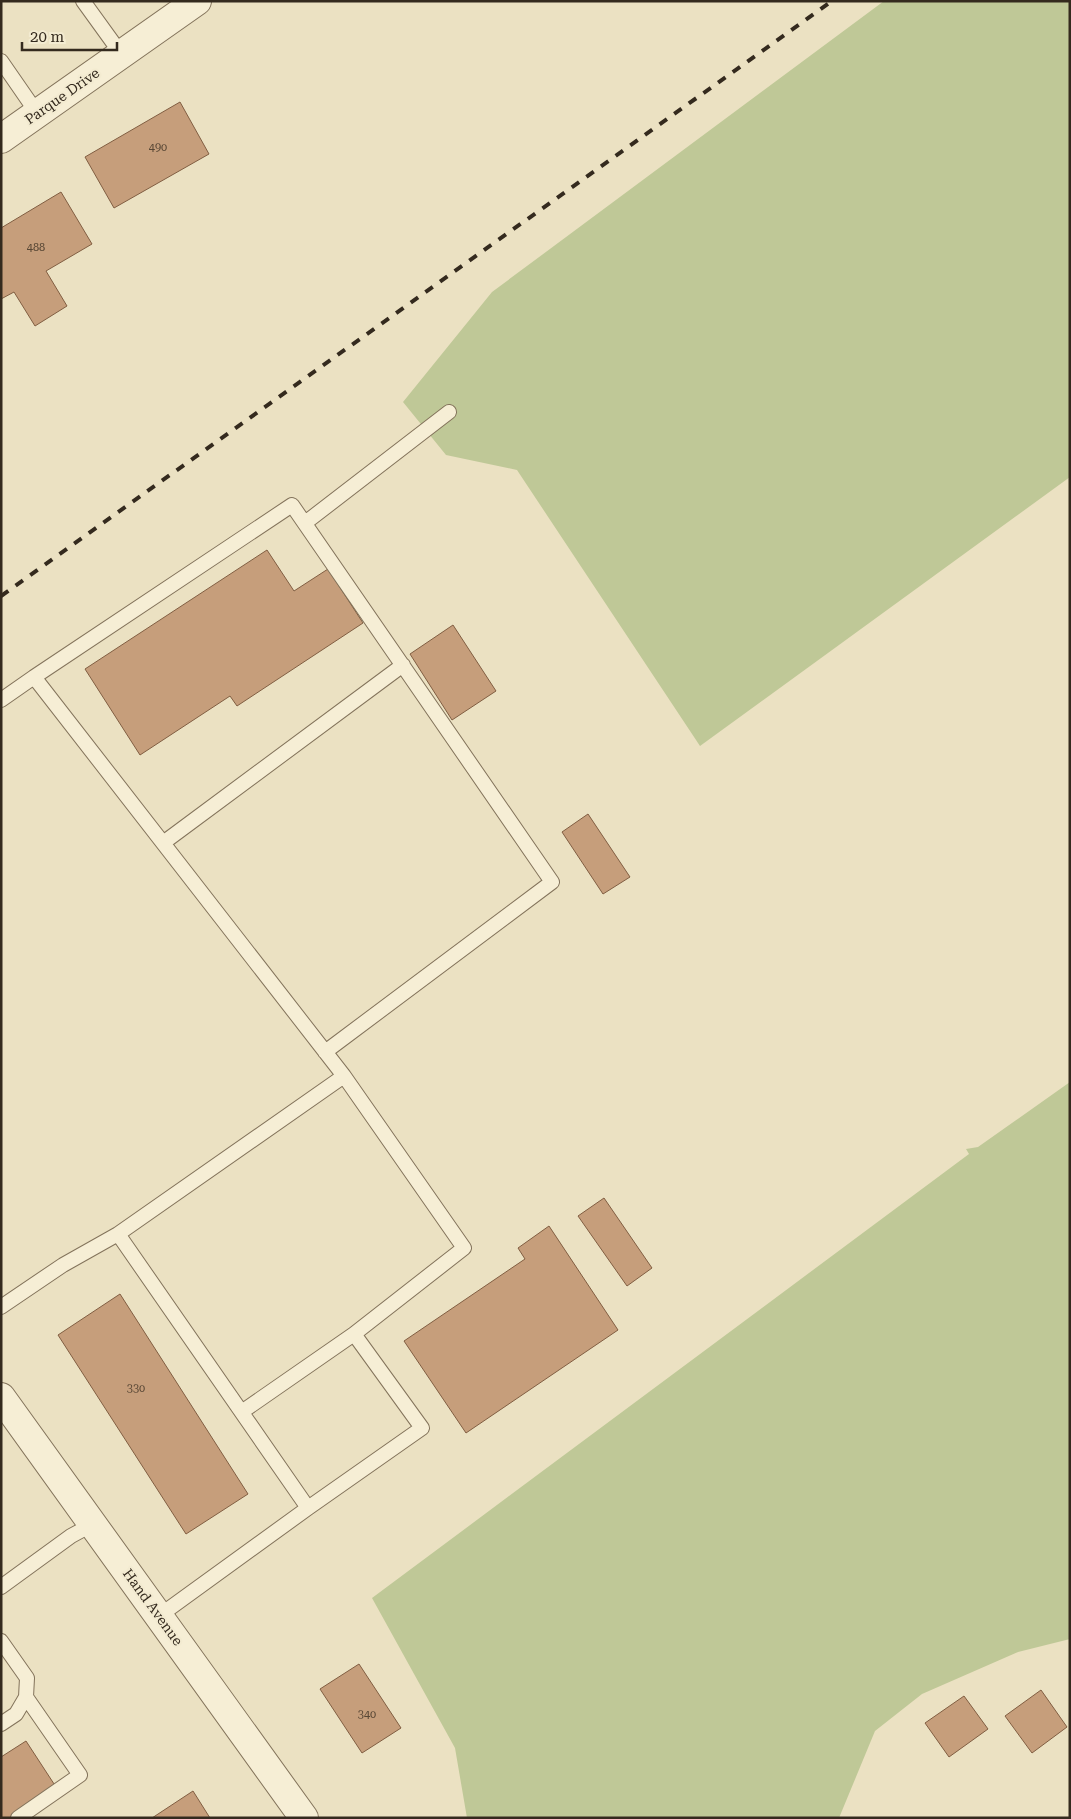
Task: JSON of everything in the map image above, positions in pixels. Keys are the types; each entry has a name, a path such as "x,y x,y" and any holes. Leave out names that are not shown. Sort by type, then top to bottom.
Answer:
{"street":[{"name":"Parque Drive","path":"1,139 197,1"},
{"name":"Hand Avenue","path":"1,1397 304,1818"}],"lane":[{"path":"83,1 122,55"},
{"path":"1,61 37,113"},
{"path":"305,523 449,412"},
{"path":"1,700 292,505 552,882 325,1052"},
{"path":"163,843 402,665"},
{"path":"34,677 344,1076 464,1248 354,1334 243,1412"},
{"path":"1,1307 63,1265 118,1234 344,1076"},
{"path":"118,1234 308,1508"},
{"path":"159,1616 422,1428 354,1334"},
{"path":"1,1586 71,1536 93,1524"},
{"path":"1,1641 27,1678 26,1697 16,1714 1,1724"},
{"path":"18,1818 80,1775 26,1697"}],"green space":[{"path":"884,1 1070,1 1070,477 700,746 517,470 446,455 403,402 492,292"},
{"path":"1070,1082 1070,1639 1018,1652 922,1694 875,1731 839,1818 467,1818 455,1748 372,1598 969,1154 966,1149 978,1147"}],"building":[{"path":"180,102 209,154 114,208 85,157"},
{"path":"61,192 92,244 46,271 67,306 35,326 14,292 1,299 1,228"},
{"path":"267,550 294,591 328,569 363,623 237,706 230,696 140,755 85,669"},
{"path":"453,625 496,691 452,720 410,654"},
{"path":"588,814 630,877 603,894 562,832"},
{"path":"604,1198 652,1268 627,1286 578,1216"},
{"path":"549,1226 618,1330 466,1433 404,1341 525,1259 518,1248"},
{"path":"120,1294 248,1494 186,1534 58,1335"},
{"path":"359,1664 401,1728 362,1753 320,1689"},
{"path":"1041,1690 1067,1727 1032,1753 1005,1716"},
{"path":"964,1696 988,1729 949,1757 925,1723"},
{"path":"26,1741 58,1790 15,1818 1,1818 1,1757"},
{"path":"193,1791 210,1818 152,1818"}],"railway":[{"path":"1,596 832,1"}]}
